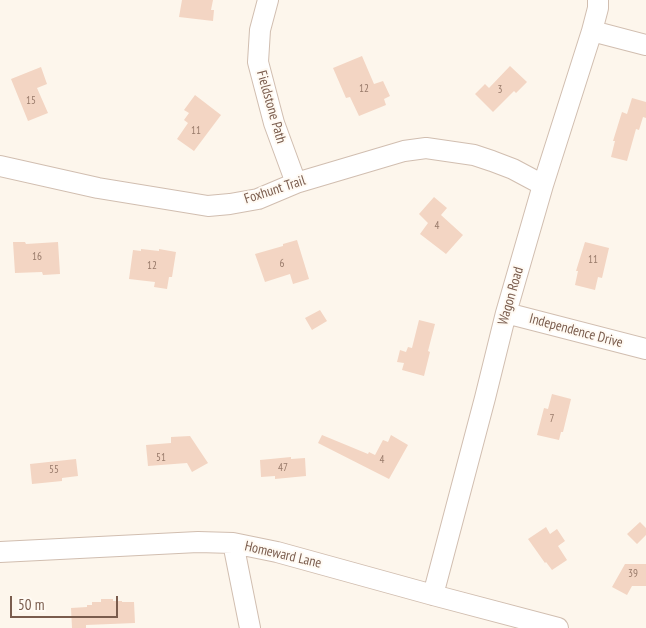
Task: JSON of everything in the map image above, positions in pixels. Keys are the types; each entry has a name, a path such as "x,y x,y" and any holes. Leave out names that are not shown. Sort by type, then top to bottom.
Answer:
{"street":[{"name":"Fieldstone Path","path":"268,0 260,30 258,62 274,123 296,183"},
{"name":"Wagon Road","path":"432,595 506,313 542,186 592,31 598,8 598,0"},
{"path":"592,31 646,45"},
{"name":"Foxhunt Trail","path":"0,166 98,188 208,206 258,199 296,183 404,151 426,148 474,155 492,160 513,169 542,186"},
{"name":"Independence Drive","path":"506,313 646,349"},
{"name":"Homeward Lane","path":"0,552 198,542 233,543 277,552 558,628"},
{"path":"233,543 250,628"}],"building":[{"path":"182,0 213,0 211,10 214,10 213,21 179,17"},
{"path":"362,56 374,84 383,81 390,96 384,99 386,105 359,116 350,97 346,98 333,68"},
{"path":"510,66 527,82 516,93 514,91 493,112 475,94 485,84 489,88"},
{"path":"41,67 47,84 37,88 48,113 28,121 11,79"},
{"path":"195,95 221,115 194,151 177,139 188,123 184,120 189,113 184,110"},
{"path":"632,98 646,102 646,118 643,117 639,130 636,129 627,161 611,157 615,141 613,141 622,112 627,114"},
{"path":"434,197 447,208 441,215 463,235 446,254 420,234 428,223 419,214"},
{"path":"297,240 309,279 293,284 290,274 265,282 255,254"},
{"path":"13,242 25,242 26,244 58,242 60,274 43,275 42,272 15,273"},
{"path":"585,242 609,248 602,278 598,277 595,290 575,285 578,271 576,271"},
{"path":"141,249 159,251 159,249 176,252 172,277 169,277 167,289 154,287 155,282 129,279 133,250 141,251"},
{"path":"320,310 327,321 312,330 305,318"},
{"path":"419,320 435,324 424,376 402,370 404,363 397,362 400,350 406,352 408,347 412,348"},
{"path":"552,394 571,399 563,432 561,432 559,440 537,435 544,408 548,409"},
{"path":"322,435 368,454 369,452 375,455 383,440 388,442 391,435 408,445 389,479 318,443"},
{"path":"190,436 208,463 192,472 187,463 148,466 146,445 171,443 171,437"},
{"path":"291,457 291,459 305,458 306,476 275,479 275,476 261,477 260,460"},
{"path":"76,459 78,476 62,478 62,481 32,484 30,464"},
{"path":"640,522 646,528 646,535 637,544 627,534"},
{"path":"546,527 550,534 557,529 565,541 558,546 567,560 552,570 528,539"},
{"path":"625,564 646,564 646,586 632,586 627,595 612,587"},
{"path":"101,599 134,602 135,623 86,625 86,628 72,628 71,608 87,607 87,605 92,605 92,602 101,602"}]}
